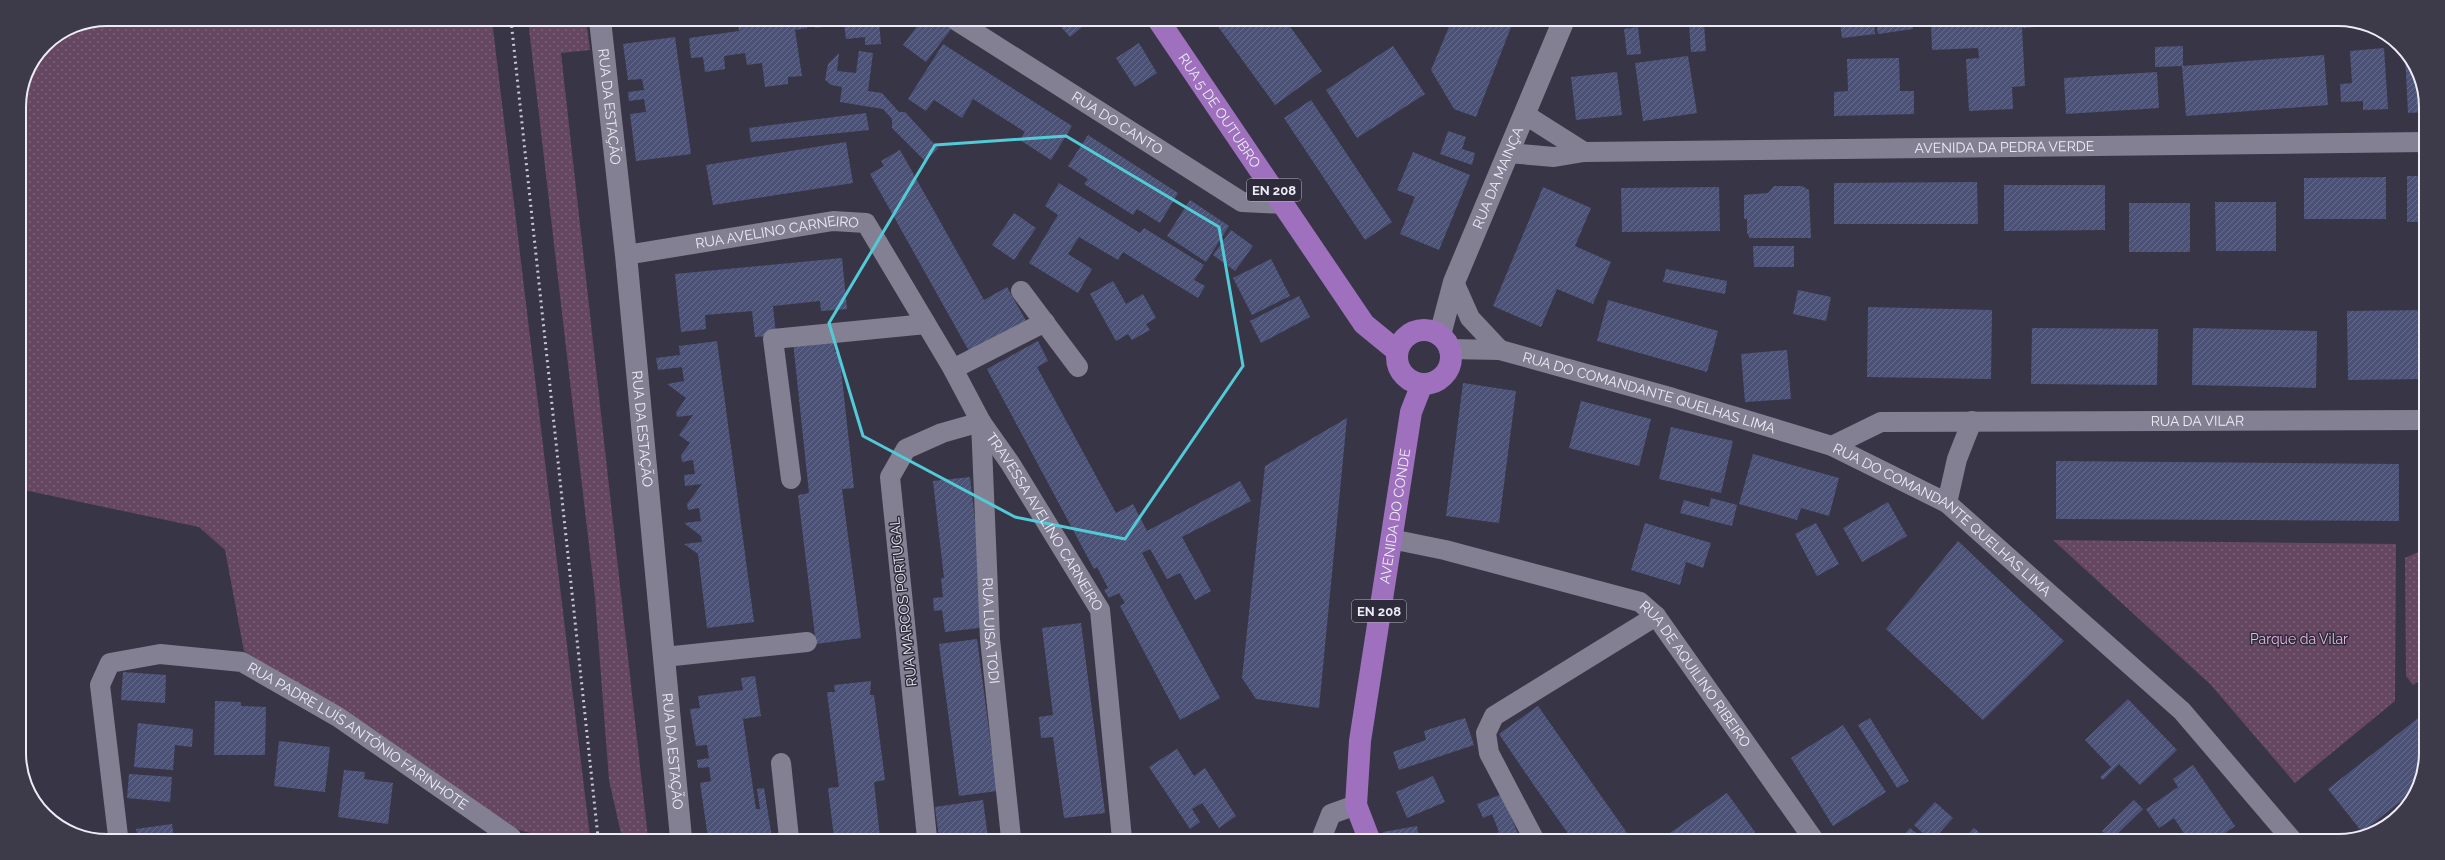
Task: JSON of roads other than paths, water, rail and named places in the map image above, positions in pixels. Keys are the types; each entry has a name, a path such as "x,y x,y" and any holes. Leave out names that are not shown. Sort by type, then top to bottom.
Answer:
{"main road":[{"name":"RUA 5 DE OUTUBRO","path":"1162,26 1364,324 1397,351"},
{"path":"1415,331 1432,331 1444,342 1451,358 1445,374 1431,383 1422,384 1413,382 1402,373 1397,360 1397,351 1401,342 1415,331"},
{"name":"AVENIDA DO CONDE","path":"1367,834 1356,806 1360,741 1411,412 1422,384"}],"street":[{"name":"RUA DA ESTAÇÃO","path":"601,26 626,255 681,834"},
{"name":"RUA DO CANTO","path":"965,26 1242,202 1284,204"},
{"name":"RUA DA MAINÇA","path":"1444,342 1454,282 1560,26"},
{"path":"1524,114 1584,152"},
{"name":"AVENIDA DA PEDRA VERDE","path":"1508,153 1554,157 1584,152 2419,142"},
{"name":"RUA AVELINO CARNEIRO","path":"626,255 833,221 866,223 953,369 981,422"},
{"path":"1454,282 1470,318 1500,350"},
{"path":"1021,291 1078,367"},
{"path":"953,369 1045,322"},
{"path":"791,479 773,339 926,324"},
{"name":"RUA DO COMANDANTE QUELHAS LIMA","path":"1444,342 1500,350 1673,398 1832,446 1947,503 2182,711 2287,834"},
{"name":"RUA DA VILAR","path":"1832,446 1881,422 2419,420"},
{"path":"1947,503 1957,459 1972,421"},
{"name":"RUA MARCOS PORTUGAL","path":"927,834 890,477 906,449 942,433 981,422"},
{"name":"RUA LUISA TODI","path":"981,422 990,639 1011,834"},
{"name":"TRAVESSA AVELINO CARNEIRO","path":"981,422 1010,463 1100,610 1122,834"},
{"name":"RUA DE AQUILINO RIBEIRO","path":"1391,539 1445,550 1640,602 1656,616 1804,834"},
{"path":"1531,834 1489,753 1486,733 1494,716 1656,616"},
{"path":"664,657 807,642"},
{"name":"RUA PADRE LUÍS ANTÓNIO FARINHOTE","path":"118,834 100,685 110,663 160,654 242,662 338,716 507,834"},
{"path":"781,763 789,834"},
{"path":"1323,834 1331,814 1356,806"}],"railway":[{"path":"512,26 598,834"}],"park label":[{"name":"Parque da Vilar","path":"2299,639"}]}
